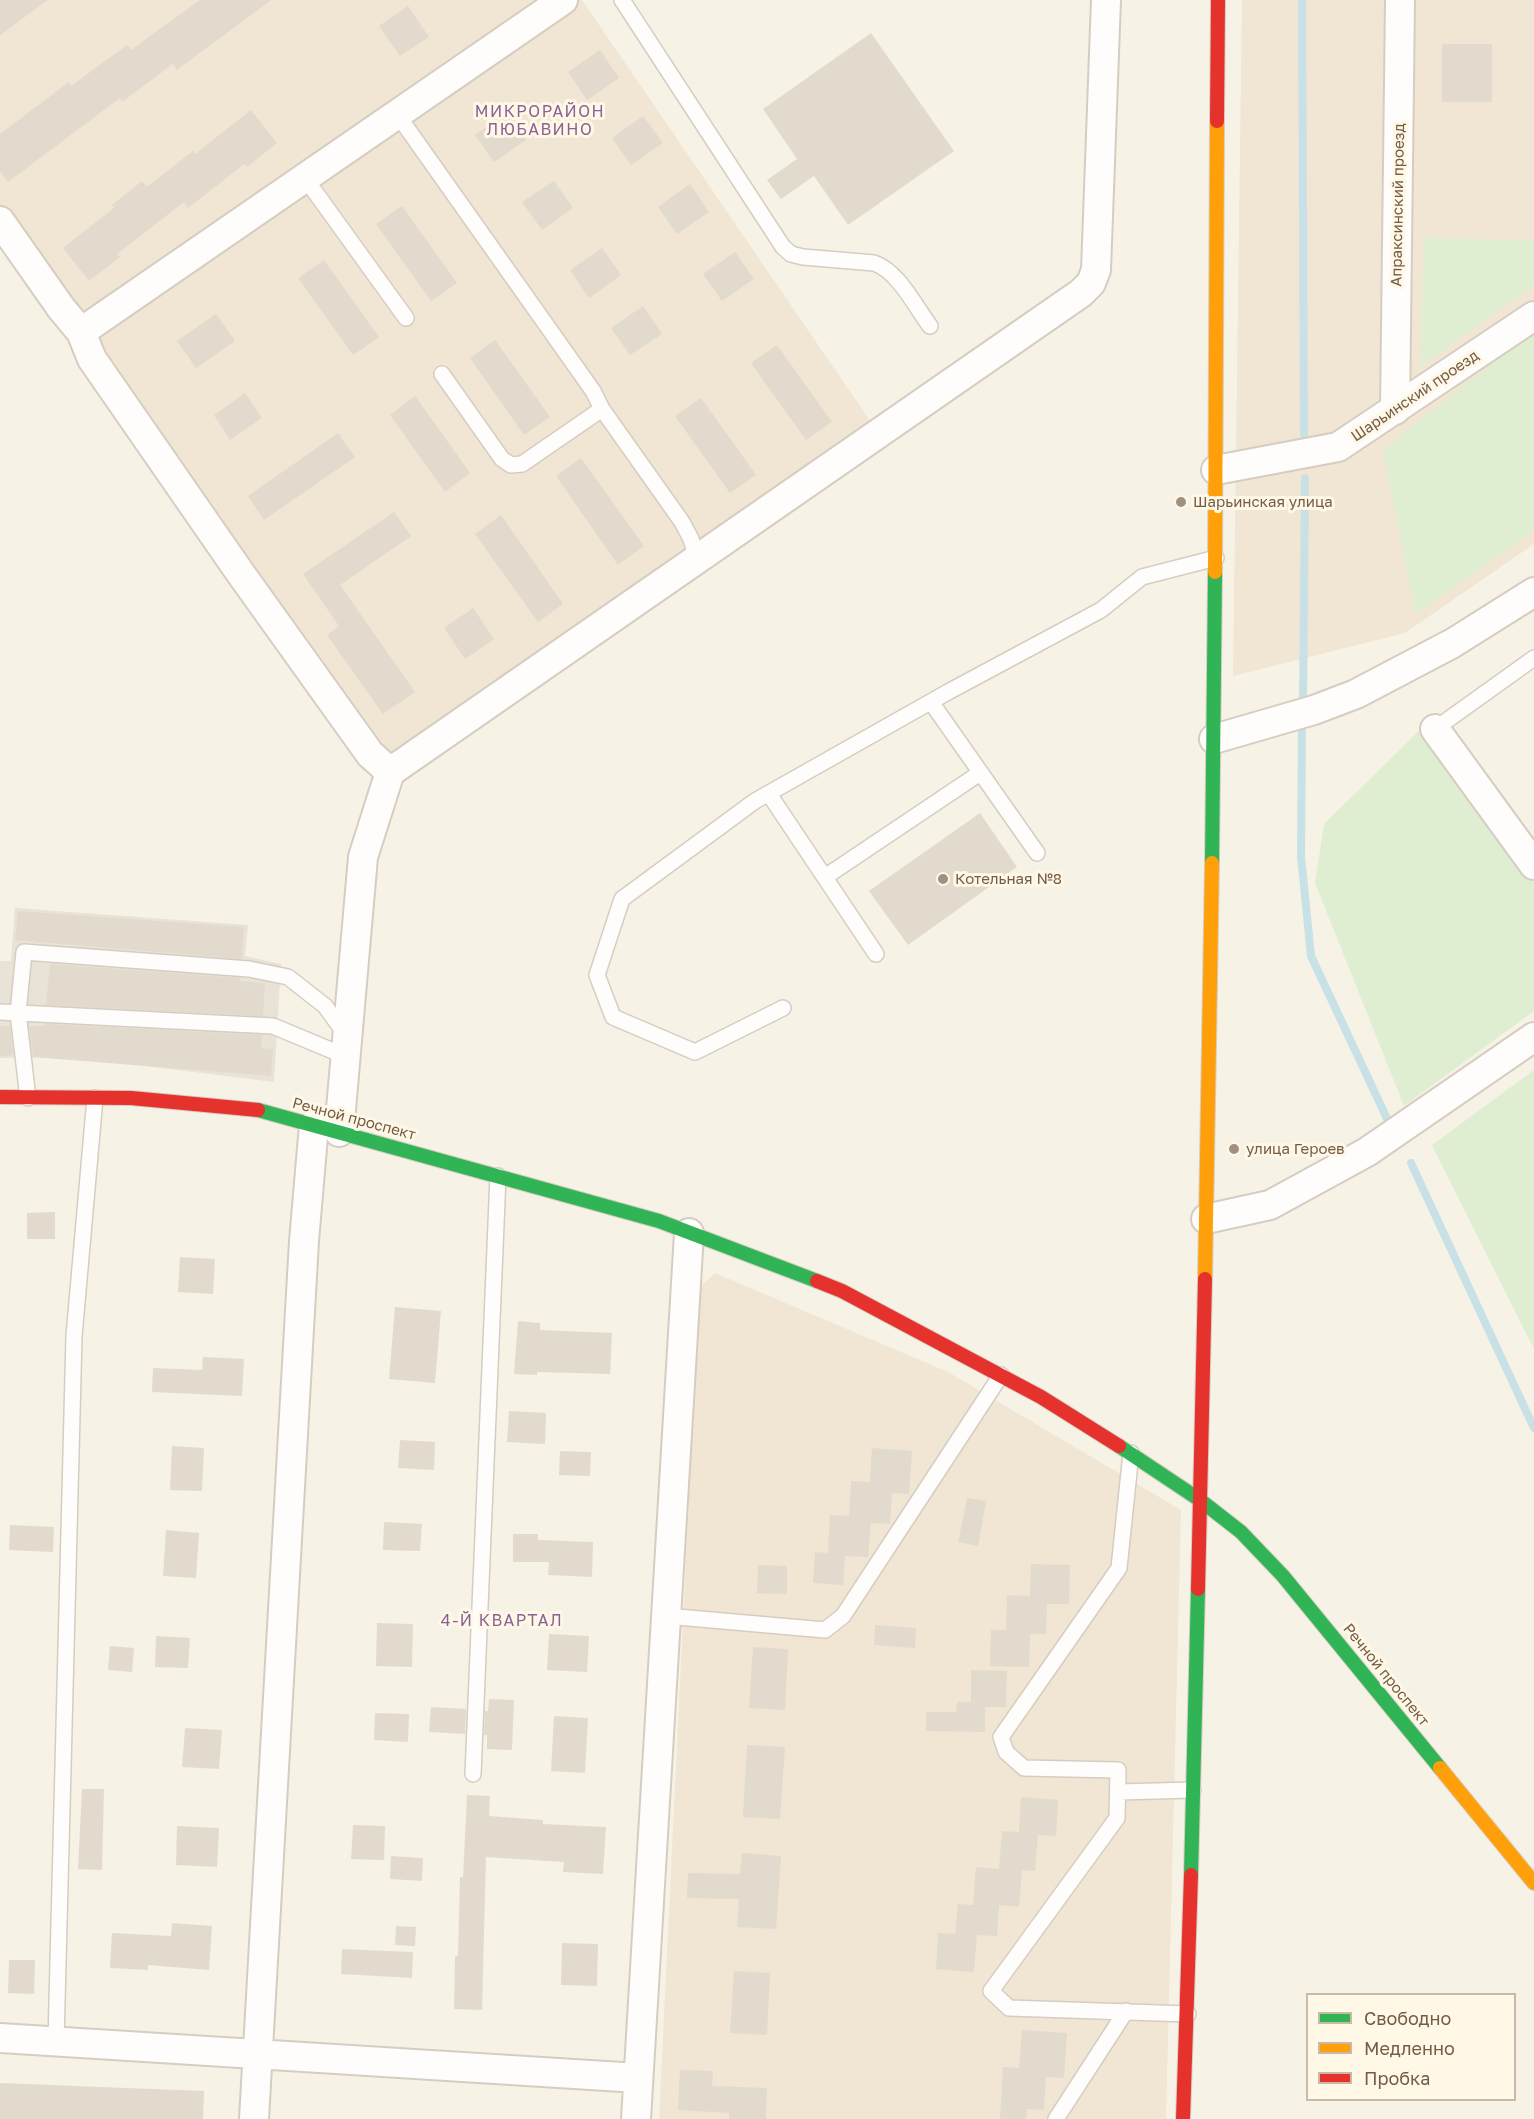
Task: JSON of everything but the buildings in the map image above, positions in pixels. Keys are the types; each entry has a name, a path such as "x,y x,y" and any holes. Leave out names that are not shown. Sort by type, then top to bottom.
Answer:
{"street":[{"path":"81,332 563,0"},
{"path":"254,2119 304,1241 326,1129 346,1046 363,857 390,772 1081,293 1091,283 1096,270 1106,0"},
{"path":"1183,2119 1188,2014 1200,1500 1214,739 1218,0"},
{"name":"Апраксинский проезд","path":"1395,410 1400,0"},
{"path":"0,221 61,308 81,332 92,359 241,574 370,754 390,772"},
{"name":"Шарьинский проезд","path":"1216,470 1338,447 1534,316"},
{"path":"1214,739 1303,713 1356,694 1453,643 1534,592"},
{"path":"1435,729 1534,865"},
{"path":"1206,1219 1270,1205 1367,1152 1534,1037"},
{"name":"Речной проспект","path":"0,1097 131,1098 255,1109 658,1221 842,1291 1041,1397 1131,1453 1200,1500 1241,1532 1284,1576 1534,1883"},
{"path":"636,2119 689,1233"},
{"path":"0,2038 638,2078"}],"lane":[{"path":"622,0 783,247 791,254 802,257 874,263 884,267 894,275 930,326"},
{"path":"397,114 593,391 602,409 682,522 691,539 697,559"},
{"path":"305,178 406,318"},
{"path":"442,374 502,459 511,465 522,464 602,409"},
{"path":"783,1008 695,1052 613,1017 597,975 622,899 755,801 1101,610 1143,577 1216,558"},
{"path":"1435,729 1534,658"},
{"path":"931,702 1036,853"},
{"path":"825,877 980,773"},
{"path":"769,794 876,954"},
{"path":"28,1098 18,1013 24,952 249,969 288,977 325,1006 346,1046"},
{"path":"0,1012 273,1026 346,1046"},
{"path":"56,2041 74,1336 96,1098"},
{"path":"473,1774 498,1176"},
{"path":"666,1616 825,1630 843,1616 1001,1375"},
{"path":"1131,1453 1119,1568 1001,1737 1006,1752 1024,1768 1118,1770 1117,1818 991,1991 1009,2007 1188,2014"},
{"path":"1119,1792 1193,1790"},
{"path":"1056,2119 1126,2011"}],"shaded area":[{"path":"0,0 582,0 875,428 406,749 391,754 377,747 0,205"},
{"path":"1242,0 1534,0 1534,544 1405,633 1233,676"},
{"path":"15,908 248,925 245,956 281,964 274,1082 72,1057 0,1058 0,961 11,961"},
{"path":"715,1273 948,1372 1181,1510 1166,2119 659,2119 699,1288"}],"green space":[{"path":"1424,237 1534,241 1534,285 1420,367"},
{"path":"1534,331 1534,530 1416,614 1383,449"},
{"path":"1419,731 1534,883 1534,1011 1404,1106 1315,883 1324,824"},
{"path":"1534,1070 1534,1349 1432,1145"}],"waterway":[{"path":"1302,0 1304,434"},
{"path":"1303,708 1305,478"},
{"path":"1302,720 1301,856 1311,956 1390,1125"},
{"path":"1411,1163 1534,1428"}],"traffic: fast":[{"path":"1212,863 1215,572"},
{"path":"258,1110 659,1221 817,1281"},
{"path":"1119,1446 1200,1500 1241,1532 1283,1576 1440,1768"},
{"path":"1191,1875 1198,1589"}],"traffic: slow":[{"path":"1215,572 1217,121"},
{"path":"1205,1279 1212,863"},
{"path":"1440,1768 1534,1883"}],"traffic: jam":[{"path":"1217,121 1218,0"},
{"path":"0,1097 131,1098 258,1110"},
{"path":"1198,1589 1205,1279"},
{"path":"817,1281 842,1291 1041,1397 1119,1446"},
{"path":"1183,2119 1191,1875"}],"place":[{"name":"Шарьинская улица","path":"1181,502"},
{"name":"Котельная №8","path":"943,879"},
{"name":"улица Героев","path":"1234,1149"}],"district":[{"name":"МИКРОРАЙОН ЛЮБАВИНО","path":"540,121"},
{"name":"4-Й КВАРТАЛ","path":"502,1621"}]}
